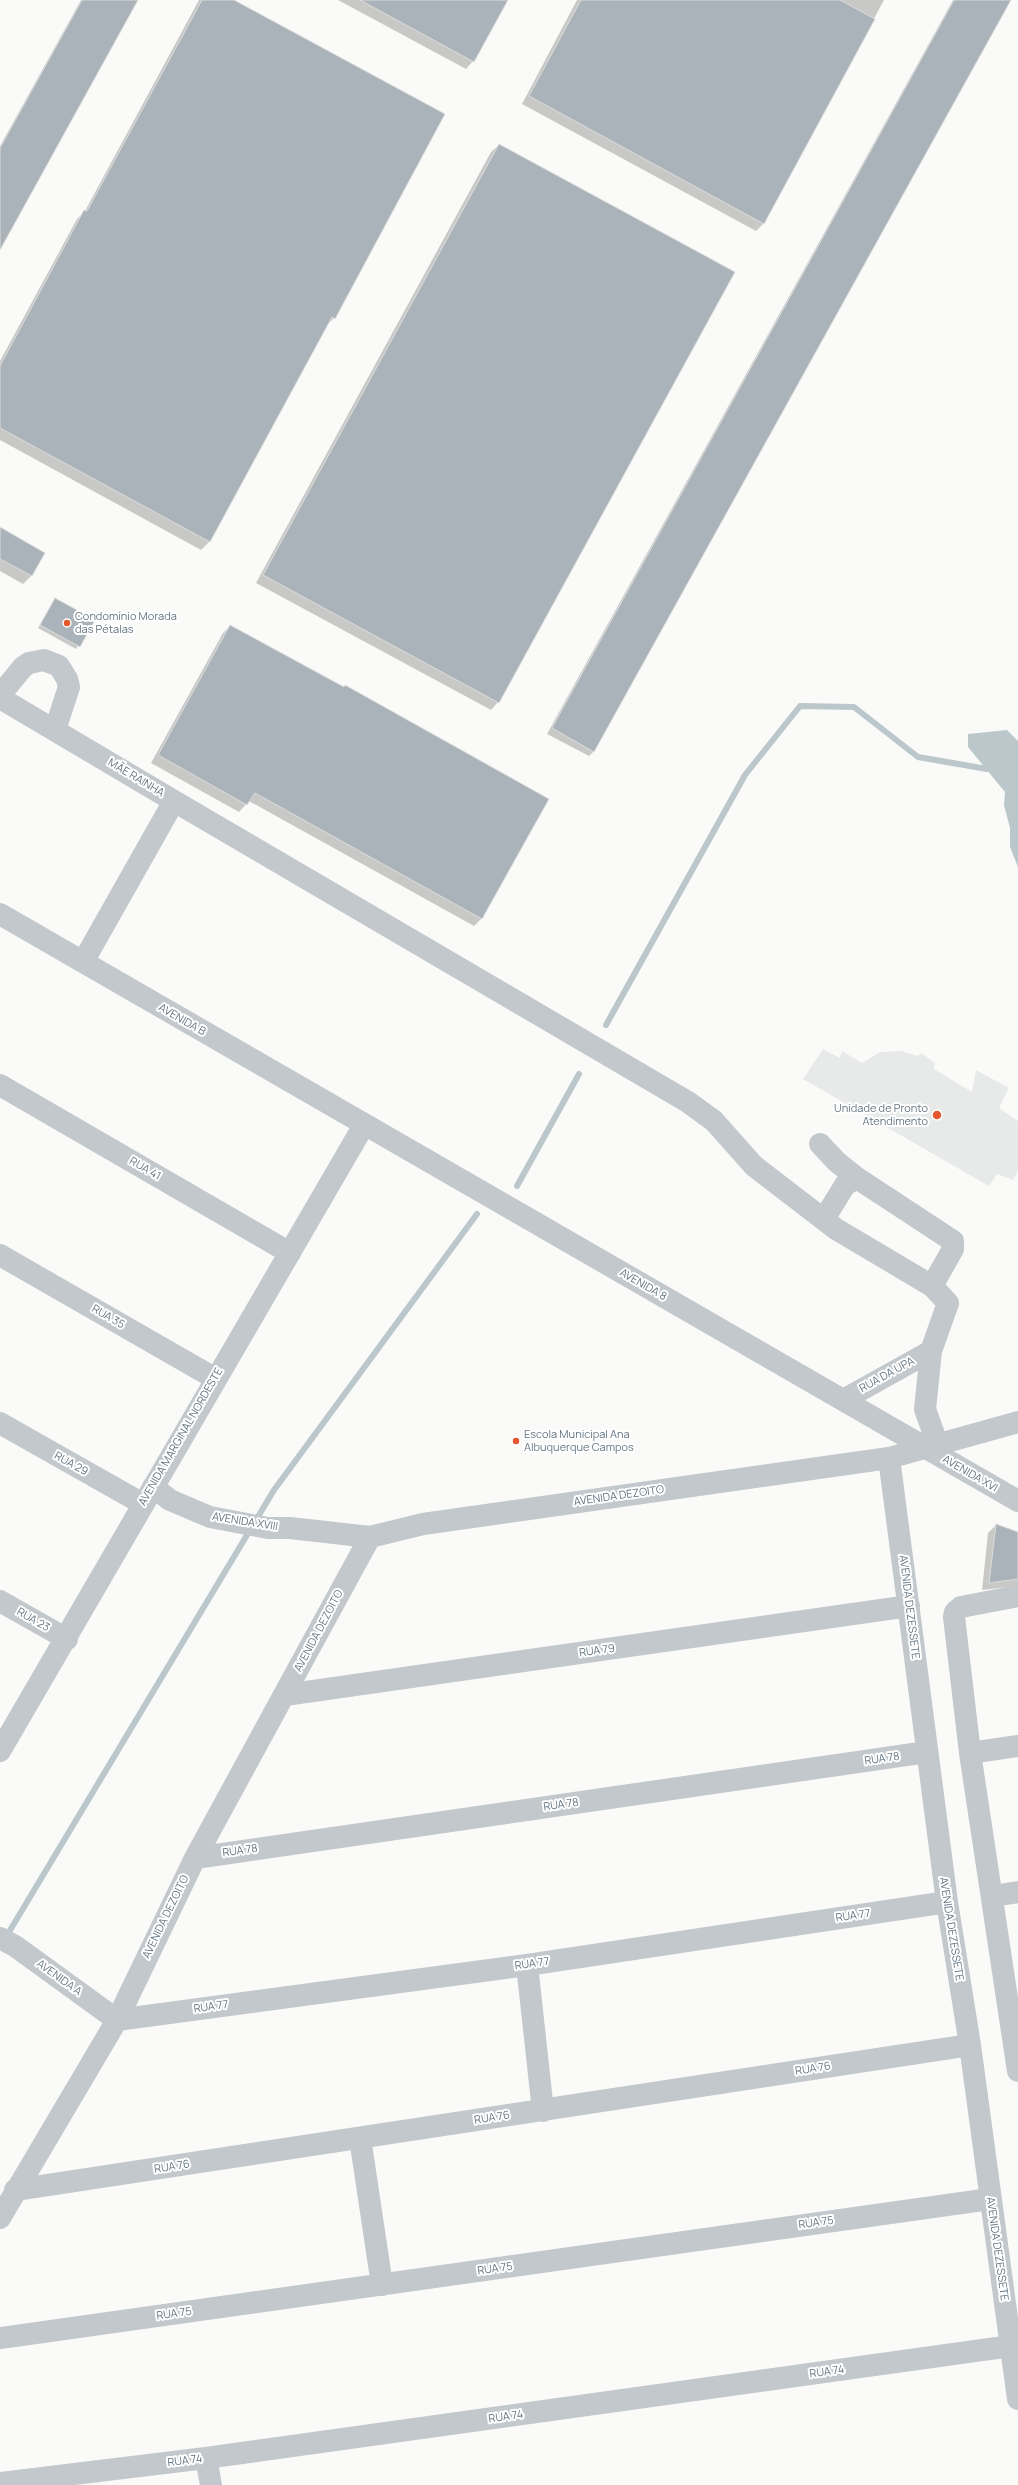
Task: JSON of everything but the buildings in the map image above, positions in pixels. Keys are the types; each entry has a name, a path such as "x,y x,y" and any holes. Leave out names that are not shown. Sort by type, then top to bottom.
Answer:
{"street":[{"path":"0,694 23,667 29,663 44,660 58,666 68,679 68,687 55,730"},
{"name":"MÃE RAINHA","path":"0,698 174,801 83,962"},
{"path":"174,801 688,1102 714,1121 754,1166 836,1229 932,1286 948,1303 931,1351 926,1409 930,1445"},
{"name":"AVENIDA B","path":"0,914 364,1125"},
{"name":"RUA 41","path":"0,1085 290,1253"},
{"name":"AVENIDA MARGINAL NORDESTE","path":"0,1751 364,1125"},
{"name":"AVENIDA 8","path":"364,1125 843,1400 930,1445"},
{"path":"820,1144 837,1162 856,1178 953,1241 953,1249 932,1286"},
{"path":"824,1219 845,1185 856,1178"},
{"name":"RUA 35","path":"0,1255 216,1378"},
{"name":"RUA DA UPA","path":"843,1400 931,1351"},
{"name":"AVENIDA DEZOITO","path":"0,2218 15,2190 117,2020 195,1858 370,1537 423,1524 889,1458 930,1445 1018,1422"},
{"name":"RUA 29","path":"0,1423 148,1495"},
{"name":"AVENIDA XVI","path":"930,1445 1018,1501"},
{"name":"AVENIDA DEZESSETE","path":"889,1458 947,1902 970,2045 1018,2399"},
{"name":"AVENIDA XVIII","path":"148,1495 170,1500 210,1517 268,1528 290,1528 370,1537"},
{"path":"1018,1596 961,1607 955,1612 970,1753 1016,2045 1018,2071"},
{"name":"RUA 23","path":"0,1601 66,1639"},
{"name":"RUA 79","path":"285,1695 908,1606"},
{"path":"970,1753 1018,1746"},
{"name":"RUA 78","path":"195,1858 927,1752"},
{"path":"993,1896 1018,1892"},
{"name":"RUA 77","path":"117,2020 527,1964 947,1902"},
{"name":"AVENIDA A","path":"7,1942 117,2020"},
{"path":"527,1964 543,2111"},
{"name":"RUA 76","path":"15,2190 970,2045"},
{"path":"360,2138 382,2285"},
{"name":"RUA 75","path":"0,2338 990,2198"},
{"name":"RUA 74","path":"0,2483 206,2458 1011,2346"},
{"path":"206,2458 210,2485"}],"shaded area":[{"path":"1007,730 1018,741 1018,867 1010,847 1010,828 1004,805 1005,792 968,747 968,734"},
{"name":"Unidade de Pronto Atendimento","path":"823,1049 840,1058 842,1051 862,1063 880,1052 901,1051 918,1056 921,1053 935,1063 934,1069 972,1092 976,1070 1009,1088 999,1108 1018,1121 1018,1171 1013,1180 997,1174 989,1186 803,1079"}],"waterway":[{"path":"606,1025 745,775 800,706 854,707 918,757 987,769"},
{"path":"517,1186 579,1074"},
{"path":"6,1937 274,1490 477,1214"}],"place":[{"name":"Condomínio Morada das Pétalas","path":"67,623"},
{"name":"Unidade de Pronto Atendimento","path":"937,1115"},
{"name":"Escola Municipal Ana Albuquerque Campos","path":"516,1441"}]}
